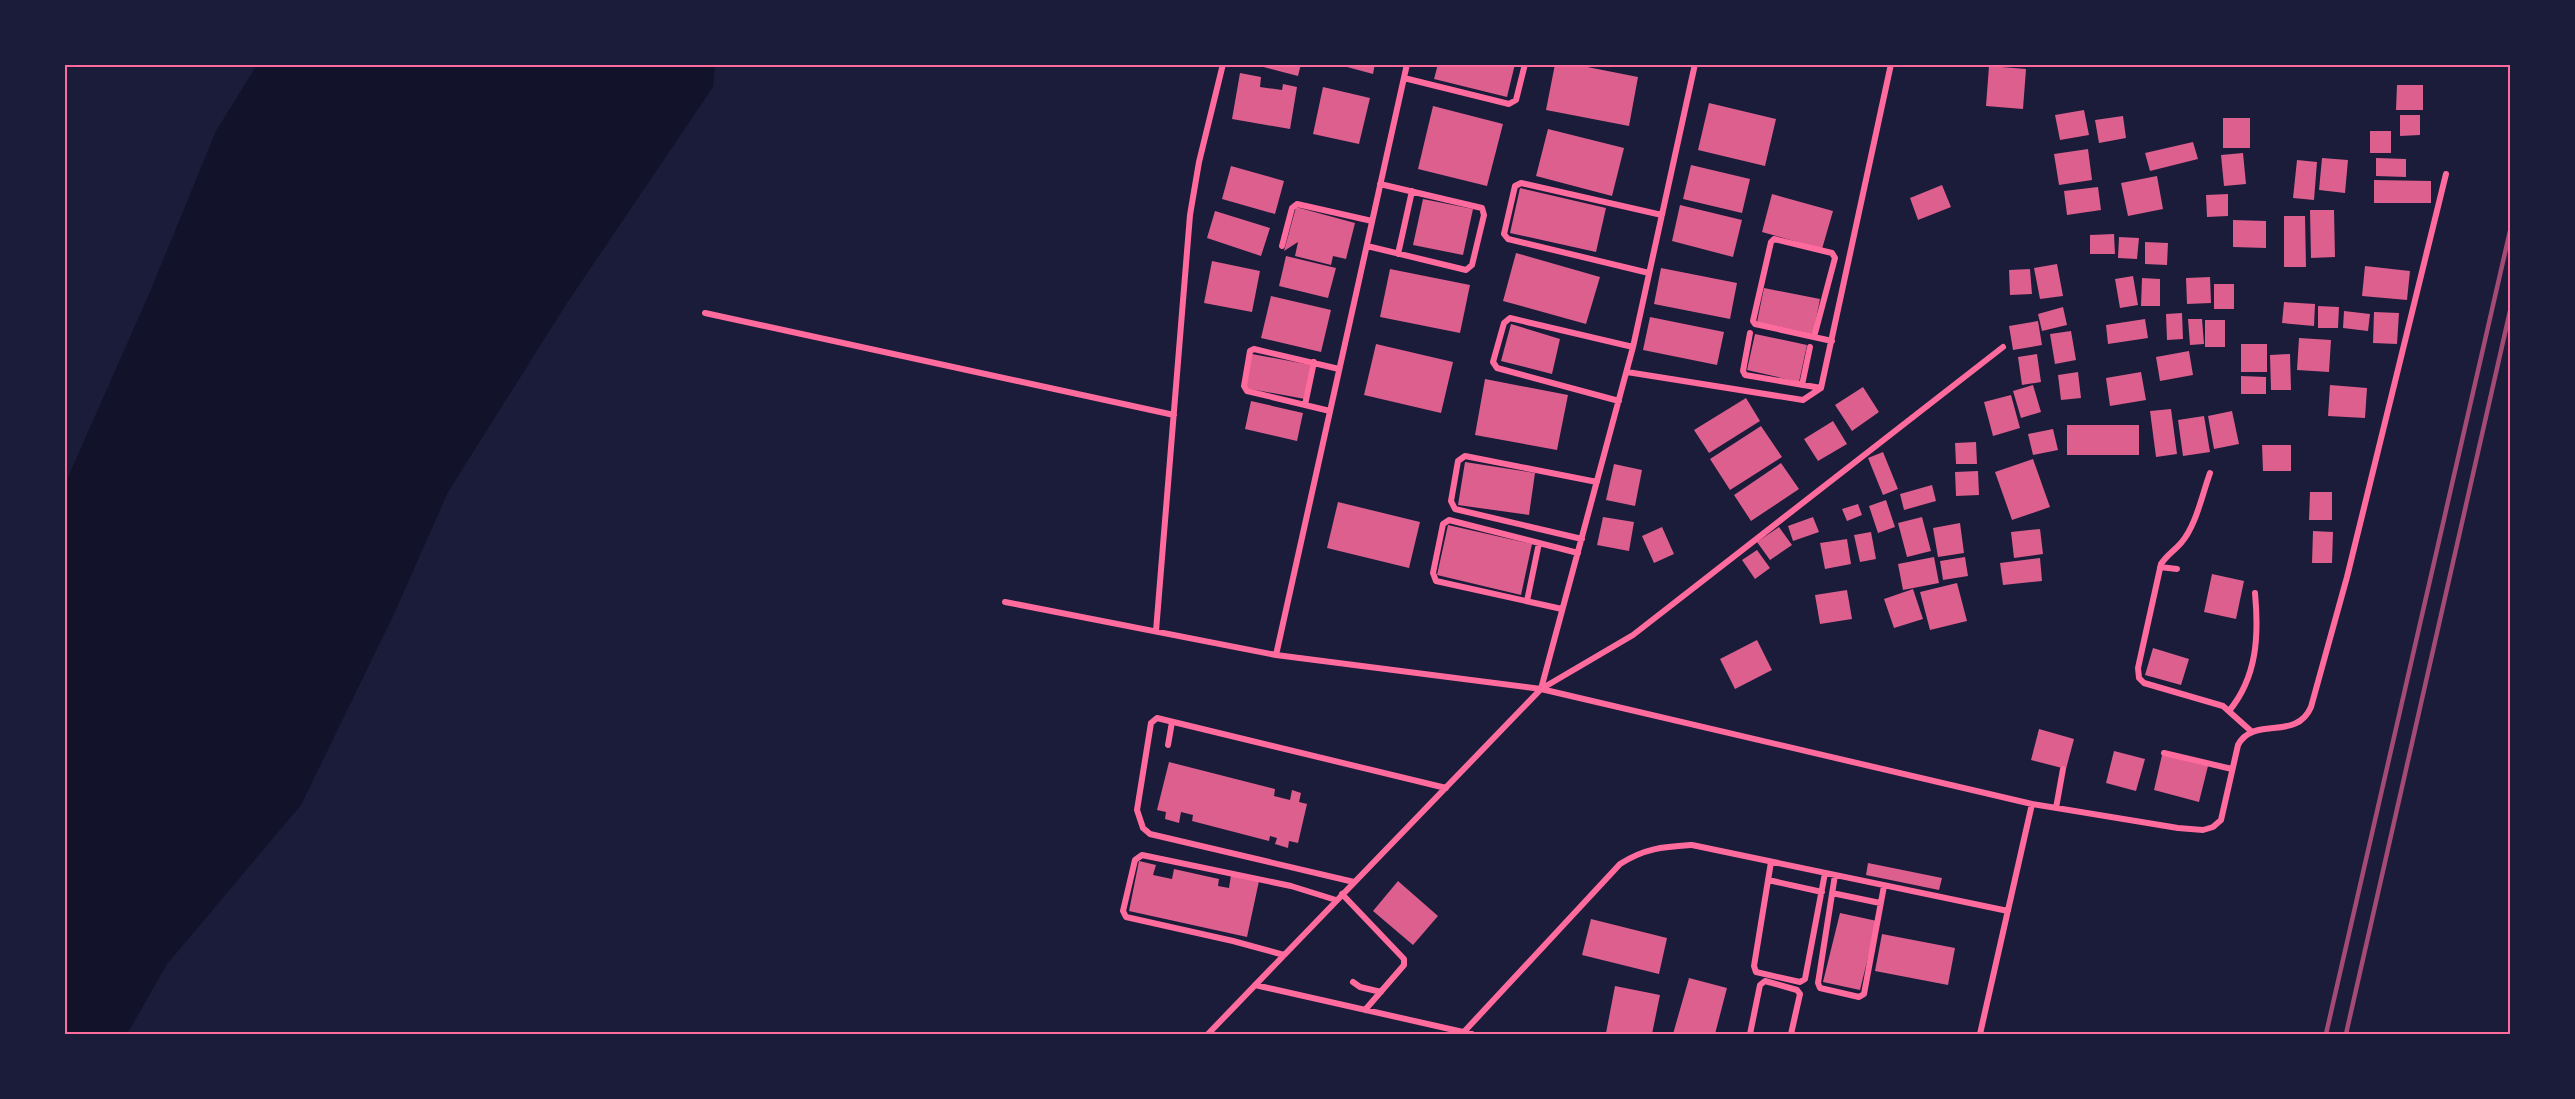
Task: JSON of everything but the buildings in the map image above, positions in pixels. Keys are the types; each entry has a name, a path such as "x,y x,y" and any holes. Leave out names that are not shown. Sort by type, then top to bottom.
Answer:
{"street":[{"path":"1156,631 1190,215 1198,162 1223,64"},
{"path":"1276,655 1407,64"},
{"path":"1404,78 1509,104 1516,100 1525,64"},
{"path":"1541,689 1627,372 1695,64"},
{"path":"1627,372 1803,400 1821,388 1891,64"},
{"path":"1005,602 1276,655 1541,689 2032,804 2203,830 2213,827 2221,820 2242,736 2251,731 2290,726 2307,716 2311,707 2347,577 2446,174"},
{"path":"1649,273 1508,239 1504,234 1510,206 1515,186 1521,183 1662,215"},
{"path":"1367,246 1466,270 1472,265 1485,215 1482,208 1380,184"},
{"path":"1398,254 1412,191"},
{"path":"1282,246 1292,208 1297,204 1372,221"},
{"path":"1814,337 1834,258 1832,253 1774,239 1771,242 1753,321 1755,324 1832,341"},
{"path":"705,313 1174,415"},
{"path":"1619,401 1497,368 1493,362 1504,323 1510,318 1633,347"},
{"path":"1750,333 1743,371 1745,375 1821,388"},
{"path":"1802,384 1810,347"},
{"path":"1208,1035 1541,689 1633,635 2003,347"},
{"path":"1330,411 1247,391 1244,386 1250,351 1254,349 1339,369"},
{"path":"1305,405 1314,362"},
{"path":"1582,539 1455,509 1451,501 1458,461 1465,456 1597,482"},
{"path":"2210,473 2188,532 2181,544 2167,555 2160,567 2138,669 2139,678 2144,683 2223,706 2251,731"},
{"path":"1562,609 1436,581 1433,573 1443,524 1449,520 1578,553"},
{"path":"1527,602 1539,543"},
{"path":"2160,567 2177,569"},
{"path":"2229,711 2246,688 2249,678 2258,628 2255,593"},
{"path":"1354,882 1150,834 1143,828 1137,810 1151,723 1157,718 1446,788"},
{"path":"1168,745 1172,722"},
{"path":"2164,753 2232,769"},
{"path":"2056,808 2063,770"},
{"path":"1980,1035 2032,804"},
{"path":"1462,1034 1620,864 1638,852 1660,847 1692,845 2008,912"},
{"path":"1284,955 1126,917 1123,911 1135,860 1142,855 1291,886 1336,900"},
{"path":"1771,862 1754,966 1756,972 1800,982 1805,979 1825,873"},
{"path":"1835,875 1818,983 1820,988 1859,997 1864,994 1884,886"},
{"path":"1768,880 1821,892"},
{"path":"1832,893 1880,903"},
{"path":"1342,894 1404,959 1404,965 1365,1010"},
{"path":"1750,1035 1760,985 1765,981 1797,990 1800,994 1791,1035"},
{"path":"1353,982 1360,987 1381,992"},
{"path":"1255,985 1472,1035"}],"shaded area":[{"path":"257,65 715,65 713,87 567,303 448,492 393,616 301,805 167,964 127,1034 65,1034 65,484 150,292 216,131"}],"railway":[{"path":"2326,1034 2510,231"},
{"path":"2346,1034 2510,311"}]}
